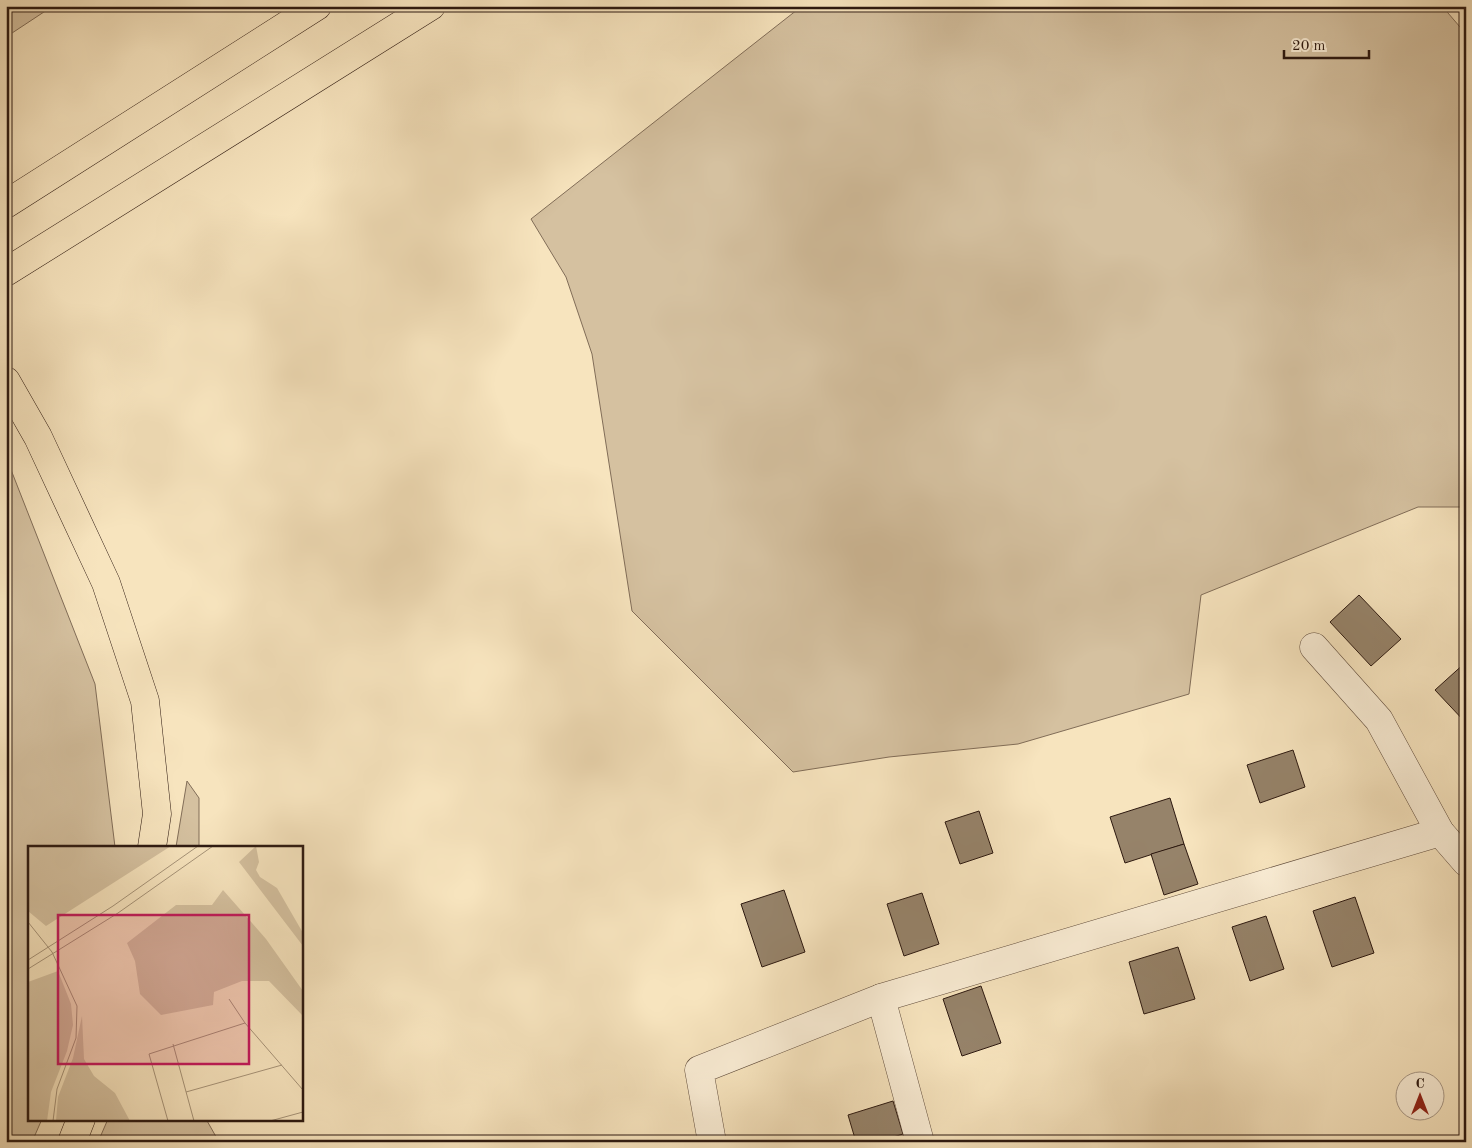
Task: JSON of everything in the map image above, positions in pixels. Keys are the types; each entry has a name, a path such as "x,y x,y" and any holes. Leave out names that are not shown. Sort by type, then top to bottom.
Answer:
{"main road":[{"path":"11,201 317,6"},
{"path":"6,272 48,248 431,6"},
{"path":"6,381 38,437 106,583 145,702 157,814 152,846"},
{"path":"72,1142 81,1120"}],"lane":[{"path":"1314,647 1379,720 1440,832 1466,862"},
{"path":"712,1142 699,1070 881,998 1440,832"},
{"path":"881,998 920,1142"}],"shaded area":[{"path":"6,6 53,6 6,37"},
{"path":"802,6 1442,6 1466,34 1466,507 1418,507 1201,595 1189,694 1018,744 889,757 793,772 632,611 592,354 566,277 531,219"},
{"path":"6,457 95,684 115,846 28,846 28,1120 42,1120 32,1142 6,1142"},
{"path":"187,781 199,798 199,846 176,846"},
{"path":"108,1120 207,1120 219,1142 98,1142"}],"building":[{"path":"1359,595 1401,639 1371,666 1330,622"},
{"path":"1466,662 1466,723 1435,690"},
{"path":"1293,750 1305,787 1260,803 1247,765"},
{"path":"1170,798 1184,844 1125,863 1110,817"},
{"path":"979,811 993,853 960,864 945,822"},
{"path":"1184,844 1198,884 1164,895 1151,854"},
{"path":"784,890 805,952 762,967 741,904"},
{"path":"922,893 939,944 904,956 887,904"},
{"path":"1355,897 1374,953 1332,967 1313,911"},
{"path":"1266,916 1284,969 1250,981 1232,927"},
{"path":"1178,947 1195,999 1144,1014 1129,962"},
{"path":"981,986 1001,1043 962,1056 943,999"},
{"path":"893,1101 903,1134 877,1142 856,1142 848,1115"}]}
